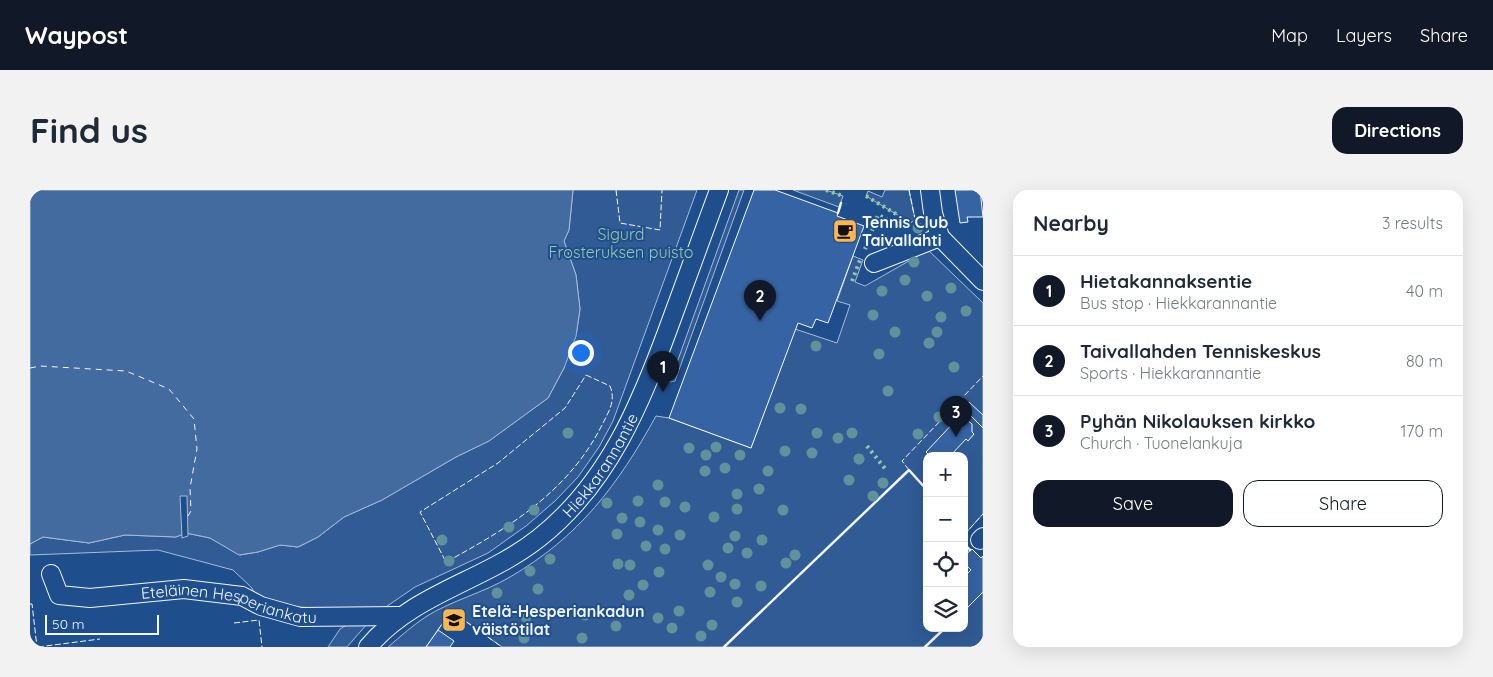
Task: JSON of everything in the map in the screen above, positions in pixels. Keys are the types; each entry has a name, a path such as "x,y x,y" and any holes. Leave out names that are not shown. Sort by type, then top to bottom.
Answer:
{"street":[{"name":"Hiekkarannantie","path":"368,647 399,616 411,608 507,561 540,538 581,498 609,461 628,428 647,387 719,190"},
{"path":"930,190 933,213 940,237 983,281"},
{"path":"874,263 940,237"},
{"name":"Eteläinen Hesperiankatu","path":"51,574 59,595 90,598 184,589 242,596 261,606 300,618 399,616"}],"green space":[{"name":"Sigurd Frosteruksen puisto","path":"573,190 697,190 613,421 599,447 578,477 555,501 526,526 488,553 415,587 380,611 281,605 254,593 252,588 233,570 158,550 30,555 30,544 43,537 89,543 125,535 176,537 186,533 210,538 240,555 280,545 298,547 318,537 344,517 382,500 456,457 489,441 548,398 564,368 576,336 580,309 576,275 564,241 569,230"},
{"path":"739,190 744,190 675,381 670,382"},
{"path":"793,190 826,190 843,196 839,207"},
{"path":"885,190 909,190 915,219 911,223 866,196 868,191 882,197"},
{"path":"928,250 983,303 983,514 968,531 968,452 923,452 923,632 968,632 968,547 981,558 983,556 983,647 502,647 451,611 426,647 388,647 427,616 510,577 557,545 595,507 611,487 627,465 656,416 669,418 751,448 795,329 837,343 850,305 837,301 853,256 863,260 855,282 865,286"},
{"path":"348,624 367,624 347,647 328,647 340,629"}],"shaded area":[{"path":"30,190 573,190 569,230 564,241 576,275 580,309 576,336 564,368 548,398 489,441 456,457 382,500 344,517 318,537 298,547 280,545 258,552 239,555 210,538 186,533 176,537 125,535 89,543 43,537 30,544"}],"pier":[{"path":"180,496 187,496 188,536 182,538"}],"building":[{"path":"754,190 775,190 838,213 837,216 864,226 828,323 816,319 812,328 798,323 751,448 669,418"},
{"path":"955,190 980,190 983,217 967,217 968,222 960,223"},
{"path":"969,402 983,415 983,428 963,408"},
{"path":"957,419 967,420 972,424 972,432 974,434 968,441 966,439 954,452 926,452"},
{"path":"972,549 981,558 983,556 983,592 968,607 968,573 971,570 968,567 968,552"},
{"path":"438,630 454,641 450,647 426,647"}],"ferry route":[{"path":"30,368 40,366 126,371 169,389 194,419 197,449 190,488 191,511 188,516"}],"hedge":[{"path":"826,190 843,196"},
{"path":"866,196 911,223"},
{"path":"865,249 878,215 887,219"},
{"path":"852,281 860,260"},
{"path":"867,446 887,471"}],"fence":[{"path":"616,190 620,223 660,230 662,190"},
{"path":"909,190 915,219"},
{"path":"586,375 610,386 612,401 602,425 573,469 535,506 492,536 446,562 420,512 498,463 565,408 586,375"},
{"path":"909,470 902,461 983,376"},
{"path":"968,531 983,514"},
{"path":"30,604 32,604 37,647"},
{"path":"438,630 451,611 502,647"},
{"path":"234,623 259,620 262,647"},
{"path":"38,647 100,639"}],"wall":[{"path":"838,213 841,203"},
{"path":"724,647 909,470 923,486"},
{"path":"925,647 941,632"}],"place":[{"name":"Tennis Club Taivallahti","path":"845,231"},
{"name":"Taivallahden Tenniskeskus","path":"760,321"},
{"name":"Hietakannaksentie","path":"663,392"},
{"name":"Pyhän Nikolauksen kirkko","path":"956,437"},
{"name":"Etelä-Hesperiankadun väistötilat","path":"454,620"}]}
